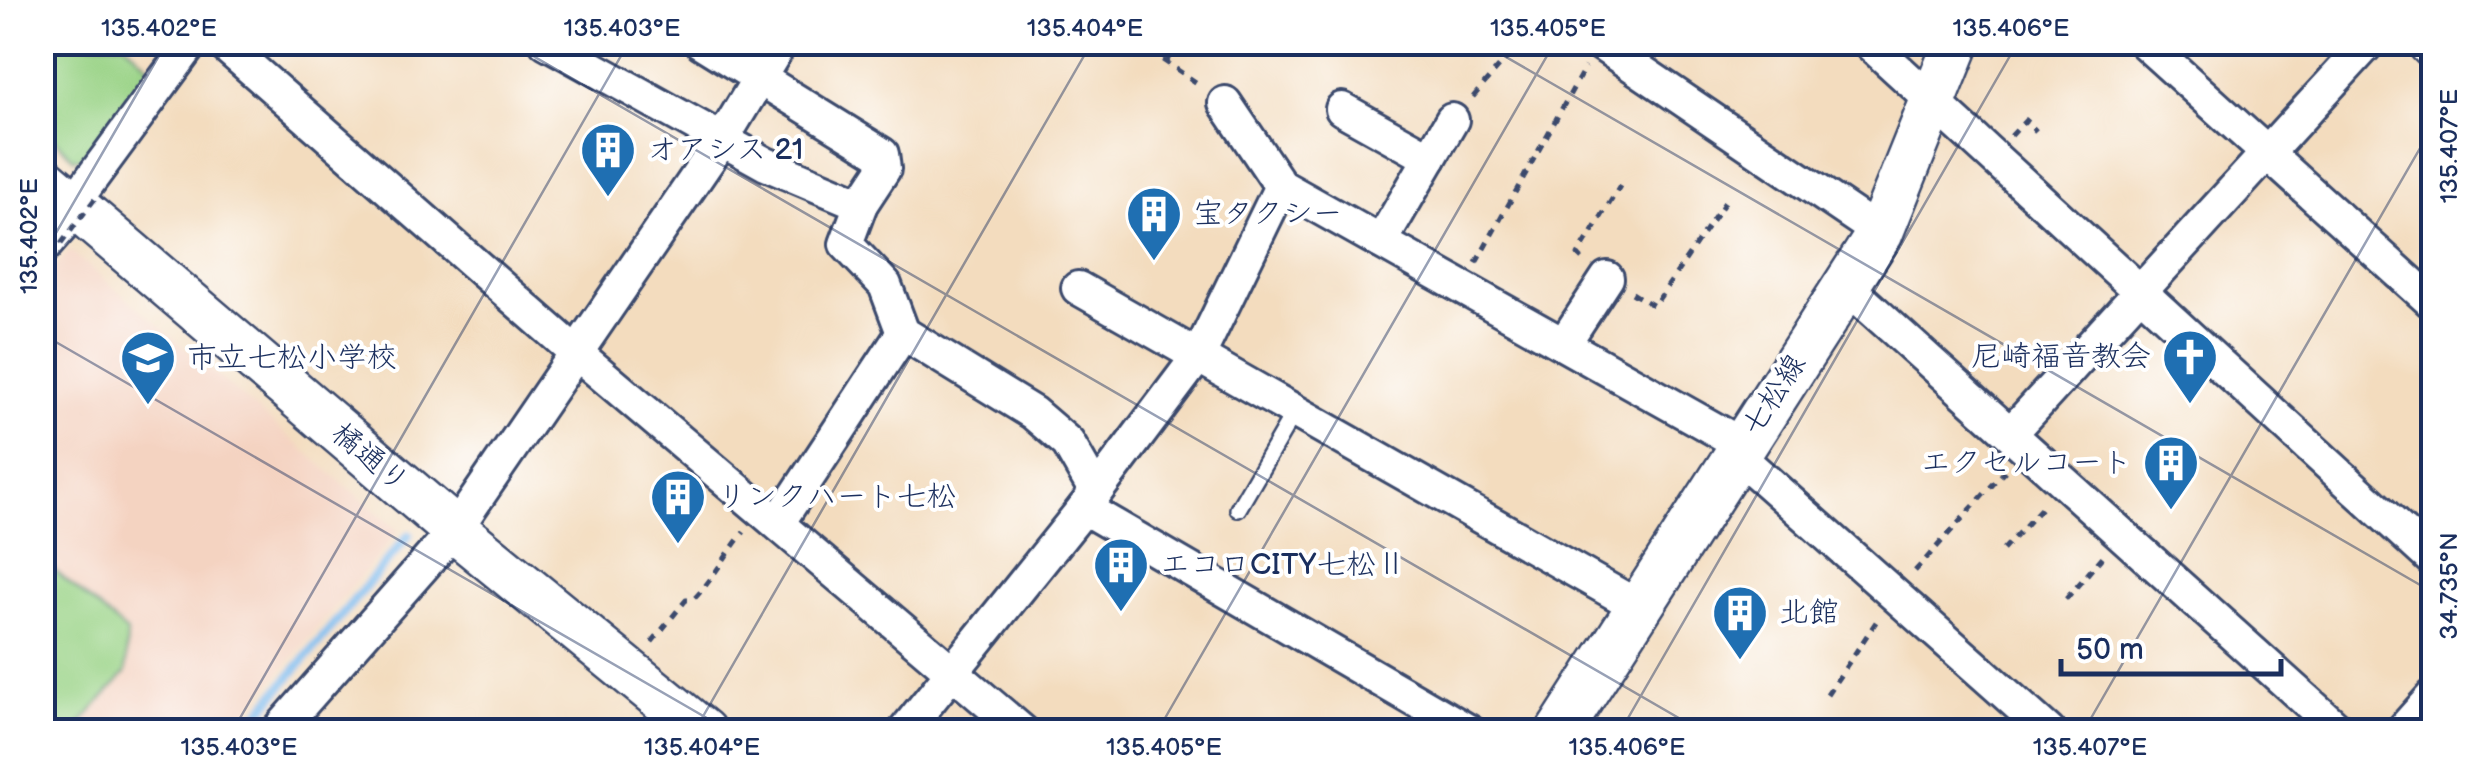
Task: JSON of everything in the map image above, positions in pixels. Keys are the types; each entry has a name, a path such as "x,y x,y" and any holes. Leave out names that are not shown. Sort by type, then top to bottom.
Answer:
{"street":[{"path":"65,213 192,42"},
{"path":"220,42 574,351 1023,732"},
{"path":"546,42 766,164 860,204"},
{"path":"701,42 882,154 884,169 860,204 846,244 885,285 904,334 1033,413 1068,443 1090,500 1470,732"},
{"path":"277,732 454,530 722,140 781,42"},
{"path":"1868,42 2434,561"},
{"path":"2144,42 2434,304"},
{"path":"2019,440 2141,292 2369,42"},
{"path":"1598,43 1880,232"},
{"name":"七松線","path":"1558,732 1880,232 1933,102 1961,50"},
{"path":"1225,103 1282,186 1565,342 1739,449 2049,732"},
{"path":"1342,109 1430,158"},
{"path":"1381,242 1452,120"},
{"path":"904,732 1090,500 1198,355 1282,186"},
{"name":"橘通り","path":"65,213 703,732"},
{"path":"1565,342 1607,278"},
{"path":"1846,286 2341,732"},
{"path":"1078,288 1641,608"},
{"path":"770,517 904,334"},
{"path":"2401,732 2434,695"}],"lane":[{"path":"1238,509 1295,410"}],"path":[{"path":"1136,42 1225,103"},
{"path":"1167,61 1176,42"},
{"path":"1452,120 1520,42"},
{"path":"1463,284 1598,43"},
{"path":"1620,186 1578,255 1654,306 1725,202"},
{"path":"1827,695 1894,594 2019,440"},
{"path":"2003,550 2066,482"},
{"path":"652,642 686,600 693,600 721,570 726,554 770,517"},
{"path":"2066,599 2123,534"}],"shaded area":[{"name":"市立七松小学校","path":"70,250 399,531 231,731 43,732 43,282"}],"green space":[{"path":"42,43 125,43 151,68 91,157 74,159 43,128"},
{"path":"42,560 127,632 126,672 74,731 43,731"}],"waterway":[{"path":"243,732 409,535"}],"place":[{"name":"オアシス 21","path":"608,199"},
{"name":"宝タクシー","path":"1154,263"},
{"name":"尼崎福音教会","path":"2190,406"},
{"name":"市立七松小学校","path":"148,407"},
{"name":"エクセルコート","path":"2171,512"},
{"name":"リンクハート七松","path":"678,546"},
{"name":"エコロCITY七松Ⅱ","path":"1121,614"},
{"name":"北館","path":"1740,662"}]}
